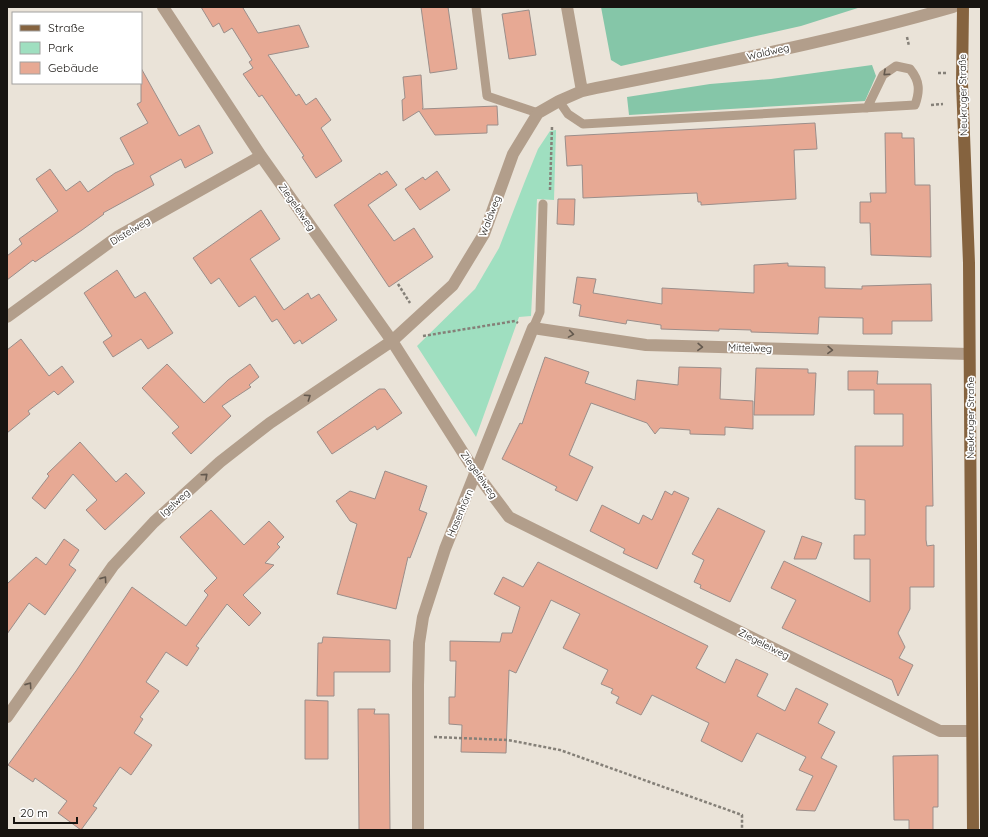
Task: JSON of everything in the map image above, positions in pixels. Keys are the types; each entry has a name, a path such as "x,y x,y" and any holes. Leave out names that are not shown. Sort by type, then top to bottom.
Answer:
{"main road":[{"name":"Neukruger Straße","path":"963,7 962,83 969,263 972,731 976,759 973,830"}],"street":[{"name":"Ziegeleiweg","path":"162,7 261,156 392,341 476,472 509,516 940,731 972,731"},
{"path":"567,7 582,92"},
{"name":"Waldweg","path":"392,341 453,285 484,234 513,154 538,113 559,101 582,92 756,56 903,21 953,7"},
{"name":"Distelweg","path":"7,317 117,237 261,156"},
{"name":"Mittelweg","path":"533,328 646,345 969,354"},
{"name":"Hasenhörn","path":"418,830 419,643 423,617 444,549 533,328"},
{"name":"Igelweg","path":"7,717 113,566 154,522 220,462 270,423 392,341"}],"lane":[{"path":"476,7 487,96 538,113"},
{"path":"559,101 568,114 583,124 867,108 915,105 919,94 918,78 910,69 896,66 883,75 867,108"},
{"name":"Hasenhörn","path":"533,328 540,312 543,204"}],"path":[{"path":"543,204 549,196 552,127"},
{"path":"398,284 412,307"},
{"path":"422,336 514,321 533,328"},
{"path":"418,736 508,740 560,750 742,815 742,830"}],"green space":[{"path":"601,7 861,7 801,26 621,66 611,60"},
{"path":"872,65 876,76 865,101 629,115 627,97 710,84 771,79"},
{"path":"556,130 554,200 537,199 531,316 519,317 476,437 417,346 475,289 499,248 538,149 550,131"}],"building":[{"path":"201,7 245,7 243,8 258,33 299,25 309,47 268,55 296,96 299,94 306,105 316,98 331,120 321,128 342,161 316,178 302,157 304,156 262,95 259,97 243,74 253,68 249,62 252,60 232,28 224,33 219,23 213,27"},
{"path":"421,7 448,7 457,69 430,73"},
{"path":"529,10 536,55 509,59 502,14"},
{"path":"142,70 179,136 199,125 213,153 185,168 181,159 150,176 154,185 103,213 104,214 82,230 35,262 33,260 7,280 7,256 22,244 19,239 58,211 36,179 50,169 66,191 80,181 88,192 115,173 134,164 120,138 148,123 137,104 141,102"},
{"path":"421,75 422,109 497,106 498,125 487,125 487,133 435,135 419,111 403,121 402,100 405,98 403,77"},
{"path":"815,123 817,149 794,150 796,199 701,205 701,202 698,202 697,193 583,198 582,165 567,166 565,136"},
{"path":"885,133 902,133 902,138 914,138 915,185 930,185 931,257 871,255 870,223 860,223 860,202 871,202 870,193 886,193"},
{"path":"387,171 397,185 368,205 394,241 414,228 433,257 389,287 334,205 380,173 381,175"},
{"path":"437,171 450,190 420,210 405,189 423,177 425,180"},
{"path":"558,199 575,199 574,225 557,224"},
{"path":"261,210 280,239 250,259 284,310 308,293 311,299 319,294 337,320 302,344 300,340 294,344 277,319 272,322 255,296 239,307 219,278 211,284 193,258"},
{"path":"788,263 788,266 825,267 825,288 862,289 862,286 931,284 932,321 892,321 892,334 863,334 863,318 819,317 818,334 751,332 751,330 719,329 719,331 661,329 661,325 627,320 626,324 579,316 581,305 573,303 577,277 596,279 593,293 662,304 662,288 754,293 754,265"},
{"path":"117,270 135,298 145,292 173,333 148,349 141,339 113,357 103,342 112,336 84,293"},
{"path":"21,339 49,376 62,366 74,382 58,395 54,391 28,411 30,414 7,433 7,350"},
{"path":"545,357 589,372 585,383 635,400 637,380 678,385 679,367 721,368 720,399 753,401 753,429 725,427 725,435 690,434 690,430 660,428 655,434 647,423 591,403 569,455 593,467 577,501 555,490 557,487 502,459 520,423 522,424"},
{"path":"167,364 204,403 228,380 250,364 259,377 249,385 251,387 222,406 231,416 191,454 172,433 179,427 142,388"},
{"path":"756,368 808,369 808,373 816,373 814,415 754,415"},
{"path":"848,371 878,371 877,384 931,384 933,506 926,506 926,540 927,546 934,545 934,587 910,587 910,609 898,633 905,647 899,658 913,665 898,696 892,680 782,628 796,600 771,588 784,561 870,602 870,559 854,559 854,535 865,535 865,500 855,499 855,446 903,446 903,414 874,414 874,390 848,390"},
{"path":"379,389 385,389 402,413 377,430 375,426 332,454 317,432"},
{"path":"80,442 116,482 126,473 145,493 105,530 86,510 97,500 73,474 45,509 32,498 49,476 47,474"},
{"path":"385,471 427,486 419,510 427,513 410,558 408,557 396,609 337,594 357,524 350,521 336,501 350,491 375,499"},
{"path":"665,491 672,495 674,491 689,498 657,569 623,553 625,549 590,531 602,505 639,524 643,515 652,520"},
{"path":"718,508 765,531 730,602 700,588 701,585 694,582 704,560 692,554"},
{"path":"211,510 244,545 269,521 284,537 277,544 280,547 265,563 274,565 243,595 261,613 249,626 227,604 196,646 199,648 187,666 166,652 146,682 159,691 140,717 143,719 134,733 152,745 131,775 120,767 93,806 97,808 81,830 58,813 67,801 35,778 33,782 8,765 76,671 132,587 186,626 208,595 204,591 217,578 180,537"},
{"path":"802,536 822,543 816,559 794,559"},
{"path":"64,539 79,550 69,565 76,570 45,615 29,603 7,634 7,584 36,557 46,565"},
{"path":"538,562 708,646 696,668 725,683 736,659 768,674 757,696 785,711 796,688 828,704 818,723 835,732 821,758 837,766 815,811 796,810 813,776 799,770 806,757 757,733 742,762 701,741 709,723 652,695 641,715 616,703 619,697 611,693 613,689 601,684 608,670 563,648 580,614 551,600 516,673 509,670 506,753 461,752 462,725 449,724 449,697 455,697 456,661 450,661 450,641 500,642 502,633 512,633 520,607 494,594 503,577 523,587"},
{"path":"323,637 390,640 390,672 334,672 334,696 317,696 318,643 322,643"},
{"path":"305,700 328,701 328,759 305,759"},
{"path":"358,709 375,709 374,714 389,714 390,830 359,830"},
{"path":"938,755 938,807 933,807 933,830 909,830 909,820 894,820 893,756"}]}
